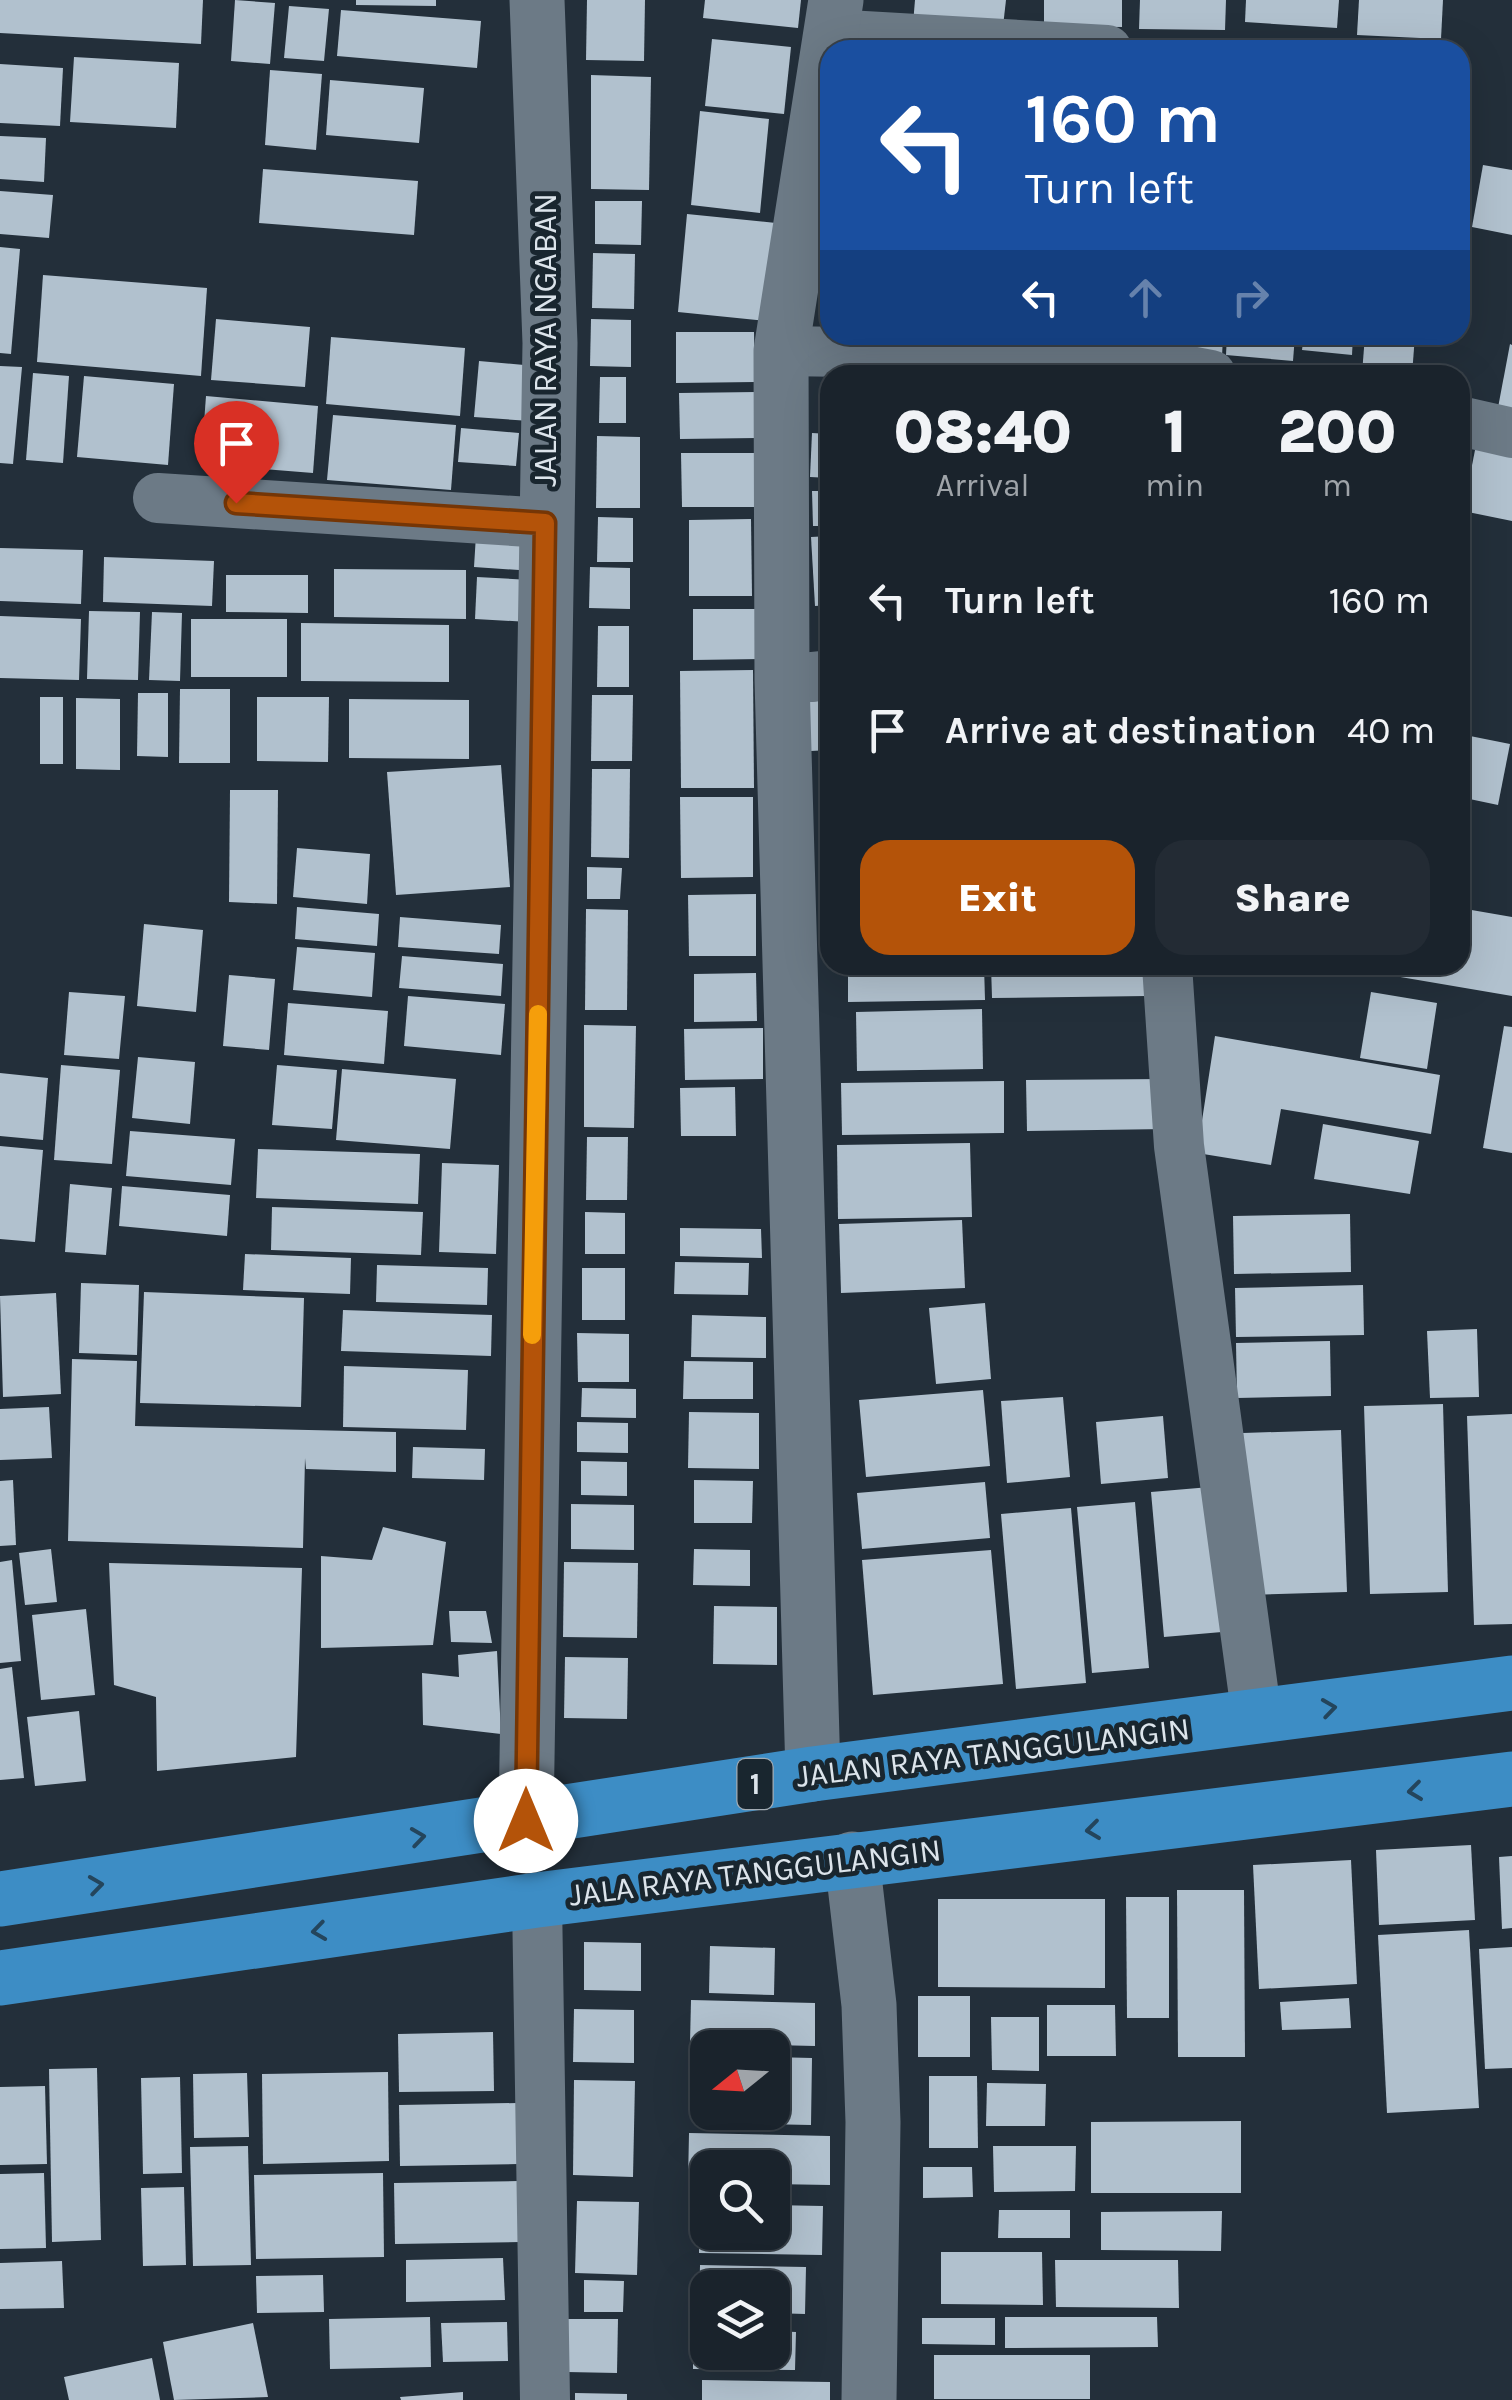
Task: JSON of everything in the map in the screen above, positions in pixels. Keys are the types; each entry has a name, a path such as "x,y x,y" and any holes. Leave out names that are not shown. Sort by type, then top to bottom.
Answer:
{"highway":[{"name":"JALAN RAYA TANGGULANGIN","path":"0,1899 813,1774 1512,1683"},
{"name":"JALA RAYA TANGGULANGIN","path":"0,1978 537,1900 1512,1780"}],"street":[{"name":"JALAN RAYA NGABAN","path":"526,1821 550,343 537,0"},
{"path":"833,17 1024,40"},
{"path":"813,1774 806,677 782,351 820,102"},
{"path":"782,351 1111,356 1158,365"},
{"path":"1470,423 1512,433"},
{"path":"158,498 545,523"},
{"path":"1168,975 1178,1146 1256,1718"},
{"path":"852,1859 869,2005 872,2083 869,2400"},
{"path":"537,1900 545,2400"}],"building":[{"path":"0,0 203,0 201,44 0,33"},
{"path":"235,0 275,3 270,64 231,61"},
{"path":"356,0 436,0 436,6 356,5"},
{"path":"587,0 645,0 644,61 586,60"},
{"path":"705,0 801,0 798,28 703,18"},
{"path":"915,0 1006,0 1002,35 913,24"},
{"path":"1044,0 1122,0 1122,27 1044,26"},
{"path":"1140,0 1226,0 1225,30 1139,29"},
{"path":"1246,0 1339,0 1337,28 1245,22"},
{"path":"1359,0 1443,0 1441,39 1357,35"},
{"path":"289,6 329,9 324,61 284,58"},
{"path":"341,10 481,21 477,68 337,56"},
{"path":"712,39 791,47 784,114 705,106"},
{"path":"74,57 179,63 176,128 70,122"},
{"path":"0,64 63,68 60,126 0,123"},
{"path":"270,70 322,74 316,150 265,145"},
{"path":"591,75 651,77 649,190 591,189"},
{"path":"330,80 424,88 419,143 326,135"},
{"path":"700,111 769,119 760,213 691,205"},
{"path":"0,136 46,138 44,182 0,179"},
{"path":"1483,165 1512,170 1512,235 1472,227"},
{"path":"263,169 418,181 414,235 259,223"},
{"path":"0,191 53,195 49,238 0,234"},
{"path":"595,201 642,201 641,245 595,244"},
{"path":"687,214 776,223 766,321 678,312"},
{"path":"0,247 20,249 11,354 0,353"},
{"path":"593,253 635,254 634,309 592,308"},
{"path":"43,275 207,288 201,376 37,362"},
{"path":"216,319 310,327 305,387 211,380"},
{"path":"591,319 631,320 631,367 590,366"},
{"path":"676,332 754,332 755,382 676,383"},
{"path":"331,337 465,348 460,416 326,404"},
{"path":"1162,345 1223,345 1222,357 1162,354"},
{"path":"1226,345 1294,345 1293,361 1226,355"},
{"path":"1303,345 1352,345 1352,355 1302,350"},
{"path":"1364,345 1414,345 1413,365 1363,365"},
{"path":"1512,345 1512,415 1497,413"},
{"path":"479,361 535,366 530,421 474,417"},
{"path":"0,366 22,367 13,464 0,463"},
{"path":"33,373 69,376 63,463 26,460"},
{"path":"84,376 174,384 168,465 77,457"},
{"path":"600,377 626,377 626,423 599,423"},
{"path":"756,392 757,438 680,439 679,393"},
{"path":"206,396 318,406 313,473 201,464"},
{"path":"333,415 456,425 451,490 327,480"},
{"path":"461,428 519,433 516,466 458,462"},
{"path":"812,433 820,433 820,478 810,477"},
{"path":"1478,435 1512,442 1512,521 1470,512 1470,476"},
{"path":"597,436 640,437 640,508 596,508"},
{"path":"681,453 754,453 755,507 682,507"},
{"path":"812,491 820,491 820,526 813,526"},
{"path":"598,517 633,518 633,562 597,562"},
{"path":"751,519 752,596 689,596 689,520"},
{"path":"476,535 522,537 519,570 474,567"},
{"path":"811,537 820,537 820,606 815,606"},
{"path":"0,548 83,550 81,604 0,601"},
{"path":"104,557 214,561 212,606 103,602"},
{"path":"590,567 630,568 630,609 589,608"},
{"path":"334,569 466,570 466,619 334,617"},
{"path":"226,575 308,575 308,613 226,612"},
{"path":"477,577 530,580 529,622 475,619"},
{"path":"693,609 760,609 761,659 693,660"},
{"path":"89,611 140,612 138,680 87,679"},
{"path":"152,612 182,613 180,681 149,680"},
{"path":"0,616 81,619 79,680 0,678"},
{"path":"191,619 287,619 287,677 191,677"},
{"path":"301,623 449,625 449,682 301,681"},
{"path":"598,626 629,626 629,687 597,687"},
{"path":"753,670 754,788 681,788 680,671"},
{"path":"180,689 230,689 230,763 179,763"},
{"path":"138,693 168,693 168,757 137,756"},
{"path":"592,695 633,695 632,761 591,761"},
{"path":"40,697 63,697 63,764 40,764"},
{"path":"257,697 329,697 328,762 257,761"},
{"path":"76,698 120,699 120,770 76,769"},
{"path":"349,699 469,700 469,759 349,758"},
{"path":"820,701 820,751 811,751 807,702"},
{"path":"1470,736 1510,744 1498,805 1470,799"},
{"path":"501,765 510,887 396,895 387,772"},
{"path":"592,769 630,769 629,858 591,857"},
{"path":"230,790 278,790 277,904 229,902"},
{"path":"680,797 753,797 753,877 681,878"},
{"path":"297,848 370,854 367,904 293,897"},
{"path":"587,867 622,868 620,899 587,899"},
{"path":"756,894 756,956 689,956 688,895"},
{"path":"297,907 379,914 377,946 295,939"},
{"path":"586,909 628,910 627,1010 585,1010"},
{"path":"1470,910 1512,917 1512,996 1389,975 1470,975"},
{"path":"400,917 501,925 499,954 398,947"},
{"path":"144,924 203,930 196,1012 137,1006"},
{"path":"297,947 375,953 372,997 293,990"},
{"path":"402,956 503,964 501,996 399,988"},
{"path":"756,973 757,1021 694,1022 694,974"},
{"path":"229,975 275,979 269,1050 223,1046"},
{"path":"848,975 984,975 985,1000 848,1002"},
{"path":"991,975 1146,975 1147,996 992,998"},
{"path":"69,992 125,996 119,1059 64,1055"},
{"path":"1371,992 1437,1003 1427,1069 1360,1058"},
{"path":"408,996 505,1004 501,1055 404,1046"},
{"path":"288,1003 388,1011 384,1064 284,1055"},
{"path":"982,1009 983,1069 857,1071 856,1012"},
{"path":"584,1025 636,1026 634,1128 584,1127"},
{"path":"1504,1026 1512,1027 1512,1153 1483,1148"},
{"path":"763,1028 763,1079 685,1080 684,1029"},
{"path":"1215,1036 1440,1075 1431,1134 1281,1109 1271,1165 1197,1153"},
{"path":"138,1057 195,1062 190,1124 132,1118"},
{"path":"61,1065 120,1070 112,1164 54,1160"},
{"path":"277,1065 337,1070 332,1129 272,1125"},
{"path":"342,1069 456,1079 450,1149 336,1140"},
{"path":"0,1073 48,1078 43,1140 0,1136"},
{"path":"1166,1079 1167,1129 1027,1131 1026,1080"},
{"path":"1004,1081 1004,1133 842,1135 841,1083"},
{"path":"735,1087 736,1136 681,1136 680,1088"},
{"path":"1323,1124 1419,1141 1410,1194 1314,1179"},
{"path":"130,1131 235,1139 231,1185 126,1176"},
{"path":"587,1137 628,1137 627,1200 586,1200"},
{"path":"970,1143 972,1217 838,1219 837,1145"},
{"path":"0,1146 43,1150 35,1242 0,1239"},
{"path":"258,1149 420,1154 418,1204 256,1198"},
{"path":"442,1163 499,1165 496,1254 439,1252"},
{"path":"70,1184 112,1188 106,1255 65,1252"},
{"path":"122,1186 230,1195 227,1236 119,1226"},
{"path":"272,1207 423,1212 421,1255 271,1250"},
{"path":"585,1212 625,1213 625,1254 585,1254"},
{"path":"1350,1214 1351,1272 1234,1274 1233,1216"},
{"path":"962,1220 965,1288 841,1293 839,1224"},
{"path":"680,1228 761,1229 762,1258 680,1256"},
{"path":"245,1254 351,1258 350,1294 243,1290"},
{"path":"675,1262 749,1263 748,1295 674,1294"},
{"path":"377,1265 488,1268 487,1305 376,1302"},
{"path":"582,1268 625,1268 625,1320 582,1320"},
{"path":"81,1283 139,1285 137,1355 79,1353"},
{"path":"1363,1285 1364,1335 1236,1337 1235,1288"},
{"path":"144,1292 304,1298 301,1407 140,1403"},
{"path":"56,1293 61,1394 3,1397 0,1296"},
{"path":"985,1303 991,1379 936,1384 929,1308"},
{"path":"343,1310 492,1315 491,1356 341,1351"},
{"path":"692,1315 766,1317 766,1358 691,1357"},
{"path":"1477,1329 1479,1397 1430,1398 1427,1331"},
{"path":"577,1333 629,1334 629,1382 578,1382"},
{"path":"1330,1341 1331,1396 1237,1398 1236,1343"},
{"path":"72,1359 137,1361 135,1426 396,1432 396,1472 306,1469 305,1458 303,1548 68,1541"},
{"path":"684,1361 753,1362 753,1399 683,1399"},
{"path":"344,1366 468,1370 466,1430 343,1427"},
{"path":"582,1388 636,1389 636,1418 581,1417"},
{"path":"983,1390 990,1466 866,1477 859,1400"},
{"path":"1063,1397 1070,1477 1007,1483 1001,1401"},
{"path":"1443,1404 1448,1592 1370,1594 1364,1406"},
{"path":"49,1407 52,1458 0,1460 0,1409"},
{"path":"689,1412 759,1413 759,1469 688,1468"},
{"path":"1512,1414 1512,1624 1474,1625 1467,1416"},
{"path":"1163,1416 1168,1478 1101,1484 1096,1422"},
{"path":"577,1422 628,1423 628,1453 577,1452"},
{"path":"1341,1430 1347,1592 1249,1595 1243,1433"},
{"path":"413,1447 485,1449 484,1480 412,1478"},
{"path":"581,1461 627,1462 627,1496 581,1495"},
{"path":"13,1480 16,1545 0,1546 0,1481"},
{"path":"694,1480 753,1481 752,1523 694,1523"},
{"path":"985,1482 990,1538 862,1549 857,1493"},
{"path":"1210,1487 1222,1632 1164,1637 1151,1492"},
{"path":"1135,1502 1149,1668 1092,1673 1077,1507"},
{"path":"571,1504 634,1505 634,1550 571,1549"},
{"path":"1071,1508 1086,1683 1016,1689 1001,1514"},
{"path":"383,1527 446,1542 433,1645 321,1648 321,1556 372,1560"},
{"path":"51,1549 57,1602 25,1605 19,1553"},
{"path":"694,1549 750,1550 750,1586 693,1585"},
{"path":"991,1550 1003,1684 873,1695 862,1560"},
{"path":"12,1560 21,1661 0,1663 0,1562"},
{"path":"564,1562 638,1563 637,1638 563,1637"},
{"path":"109,1563 302,1568 296,1757 157,1771 156,1697 114,1685"},
{"path":"714,1606 777,1607 777,1665 713,1664"},
{"path":"86,1609 95,1695 41,1700 32,1615"},
{"path":"449,1611 486,1611 492,1643 451,1642"},
{"path":"497,1651 501,1734 423,1725 422,1673 459,1677 458,1655"},
{"path":"565,1657 628,1658 627,1719 564,1718"},
{"path":"12,1667 24,1778 0,1780 0,1669"},
{"path":"79,1711 86,1781 35,1786 27,1717"},
{"path":"1471,1845 1475,1920 1379,1925 1376,1850"},
{"path":"1512,1856 1512,1928 1502,1929 1499,1857"},
{"path":"1351,1860 1357,1984 1259,1989 1253,1865"},
{"path":"1177,1890 1244,1890 1245,2057 1178,2057"},
{"path":"1126,1897 1169,1897 1169,2018 1127,2018"},
{"path":"938,1899 1105,1899 1105,1988 938,1987"},
{"path":"1469,1930 1479,2108 1387,2113 1378,1935"},
{"path":"584,1942 641,1943 641,1991 584,1990"},
{"path":"710,1946 775,1948 774,1995 709,1993"},
{"path":"1512,1947 1512,2068 1485,2069 1479,1949"},
{"path":"918,1996 970,1996 970,2057 918,2057"},
{"path":"1349,1998 1351,2028 1282,2030 1280,2002"},
{"path":"691,2000 815,2003 815,2046 790,2045 790,2030 690,2030"},
{"path":"1047,2005 1115,2005 1116,2056 1047,2056"},
{"path":"574,2009 634,2010 634,2063 573,2062"},
{"path":"991,2017 1039,2017 1039,2071 992,2070"},
{"path":"493,2032 494,2091 399,2092 398,2034"},
{"path":"790,2057 812,2058 811,2125 790,2125"},
{"path":"97,2068 101,2240 52,2242 49,2069"},
{"path":"388,2072 389,2161 263,2164 262,2074"},
{"path":"247,2073 249,2137 194,2138 193,2074"},
{"path":"929,2076 977,2076 978,2148 929,2148"},
{"path":"180,2077 182,2173 143,2174 141,2078"},
{"path":"574,2080 635,2081 633,2177 573,2175"},
{"path":"987,2083 1046,2084 1045,2126 986,2126"},
{"path":"45,2086 47,2164 0,2165 0,2087"},
{"path":"517,2103 518,2164 400,2166 399,2105"},
{"path":"1241,2121 1241,2193 1091,2193 1091,2122"},
{"path":"689,2133 830,2136 830,2185 790,2184 790,2150 690,2150 688,2182"},
{"path":"248,2146 251,2265 193,2266 190,2147"},
{"path":"993,2146 1076,2146 1075,2191 994,2192"},
{"path":"923,2167 972,2167 973,2197 923,2198"},
{"path":"44,2173 46,2248 0,2249 0,2174"},
{"path":"383,2173 384,2257 256,2259 254,2175"},
{"path":"518,2181 520,2242 395,2244 394,2183"},
{"path":"184,2187 186,2265 143,2266 141,2188"},
{"path":"577,2201 639,2202 637,2275 575,2273"},
{"path":"790,2205 823,2206 822,2255 699,2253 790,2250"},
{"path":"999,2210 1070,2210 1070,2238 998,2238"},
{"path":"1222,2211 1221,2251 1101,2250 1101,2212"},
{"path":"941,2252 1042,2252 1043,2305 941,2304"},
{"path":"503,2258 505,2300 406,2302 406,2260"},
{"path":"1055,2260 1178,2260 1179,2308 1056,2307"},
{"path":"62,2261 64,2308 0,2309 0,2263"},
{"path":"700,2265 806,2267 805,2314 790,2314 790,2270 700,2270"},
{"path":"323,2275 324,2312 257,2313 256,2276"},
{"path":"584,2280 624,2281 623,2312 584,2312"},
{"path":"430,2317 431,2367 330,2369 329,2319"},
{"path":"1005,2317 1157,2317 1158,2347 1005,2348"},
{"path":"922,2318 995,2318 995,2345 922,2344"},
{"path":"567,2319 618,2319 617,2373 567,2372"},
{"path":"507,2322 508,2361 443,2362 441,2323"},
{"path":"253,2323 268,2397 174,2400 163,2342"},
{"path":"790,2332 796,2332 795,2370 790,2370"},
{"path":"934,2355 1090,2355 1090,2399 934,2399"},
{"path":"152,2358 160,2400 69,2400 64,2377"},
{"path":"702,2380 830,2382 830,2400 702,2400"},
{"path":"463,2392 463,2400 400,2397"},
{"path":"575,2393 627,2394 627,2400 575,2400"}],"slow traffic":[{"path":"532,1335 538,1014"}],"route":[{"path":"236,503 545,523 526,1821"}]}
